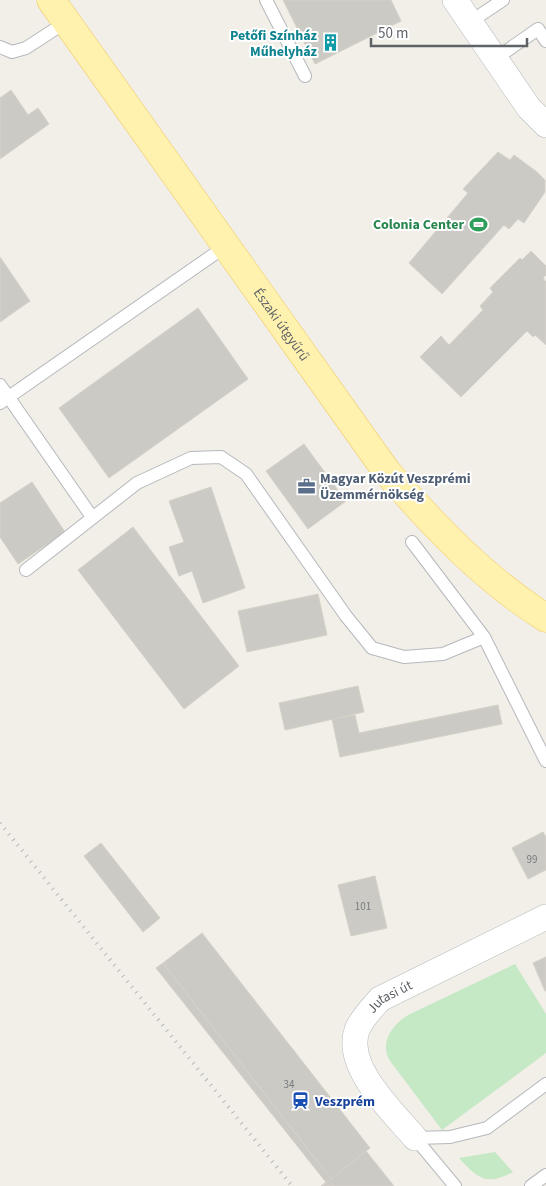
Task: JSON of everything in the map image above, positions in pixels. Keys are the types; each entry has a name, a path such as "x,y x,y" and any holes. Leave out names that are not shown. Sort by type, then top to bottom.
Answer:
{"main road":[{"name":"Északi útgyűrű","path":"58,11 387,472 427,518 467,558 489,577 546,618"}],"street":[{"path":"455,0 529,108 546,125"},
{"name":"Jutasi út","path":"415,1138 368,1080 360,1066 355,1048 357,1030 367,1013 380,999 546,917"}],"lane":[{"path":"266,0 305,76"},
{"path":"470,22 503,0"},
{"path":"0,48 12,52 26,48 58,11"},
{"path":"495,59 538,29 546,41"},
{"path":"4,400 226,246"},
{"path":"0,386 4,400 92,517"},
{"path":"26,570 137,483 191,458 221,457 246,474 346,616 372,648 404,657 443,654 484,637"},
{"path":"412,542 484,637 546,761"},
{"path":"415,1138 450,1137 487,1128 546,1084"},
{"path":"415,1138 455,1186"},
{"path":"532,1186 546,1175"}],"green space":[{"path":"515,964 546,1014 546,1053 442,1130 390,1061 386,1048 389,1035 392,1029 408,1015"},
{"path":"495,1152 513,1172 496,1179 483,1178 472,1171 459,1158"}],"building":[{"name":"Petőfi Színház Műhelyház","path":"283,0 391,0 401,21 315,64"},
{"path":"11,90 28,115 38,108 49,124 0,159 0,98"},
{"name":"Colonia Center","path":"498,152 510,160 514,155 537,172 545,180 545,192 524,223 518,219 509,229 504,225 442,294 409,263 468,193 463,189"},
{"path":"531,251 546,266 546,275 543,278 546,282 546,345 535,335 533,337 527,331 461,397 420,357 441,336 449,345 483,310 480,306 493,292 490,288 520,258 522,260"},
{"path":"0,257 30,301 0,322"},
{"path":"198,308 248,379 109,478 59,408"},
{"name":"Magyar Közút Veszprémi Üzemmérnökség","path":"304,444 346,501 308,529 266,471"},
{"path":"32,482 65,532 18,564 0,537 0,503"},
{"path":"211,487 245,588 203,603 192,571 179,576 169,547 184,542 169,501"},
{"path":"133,527 239,666 184,709 78,570"},
{"path":"318,594 327,635 247,652 238,611"},
{"path":"358,686 364,712 285,730 279,703"},
{"path":"498,705 502,724 340,757 332,719 355,715 359,733"},
{"path":"543,832 546,837 546,870 528,879 512,848"},
{"path":"101,843 160,918 143,932 84,856"},
{"path":"375,876 387,928 351,936 338,885"},
{"path":"202,933 370,1148 331,1179 163,963"},
{"path":"546,957 546,991 545,991 533,963"},
{"path":"163,963 331,1179 366,1151 394,1186 329,1186 156,968"},
{"path":"329,1180 334,1186 321,1186"}],"railway":[{"path":"0,823 292,1186"}],"place":[{"name":"Petőfi Színház Műhelyház","path":"331,43"},
{"name":"Colonia Center","path":"478,224"},
{"name":"Magyar Közút Veszprémi Üzemmérnökség","path":"306,486"},
{"name":"Veszprém","path":"301,1101"}]}
